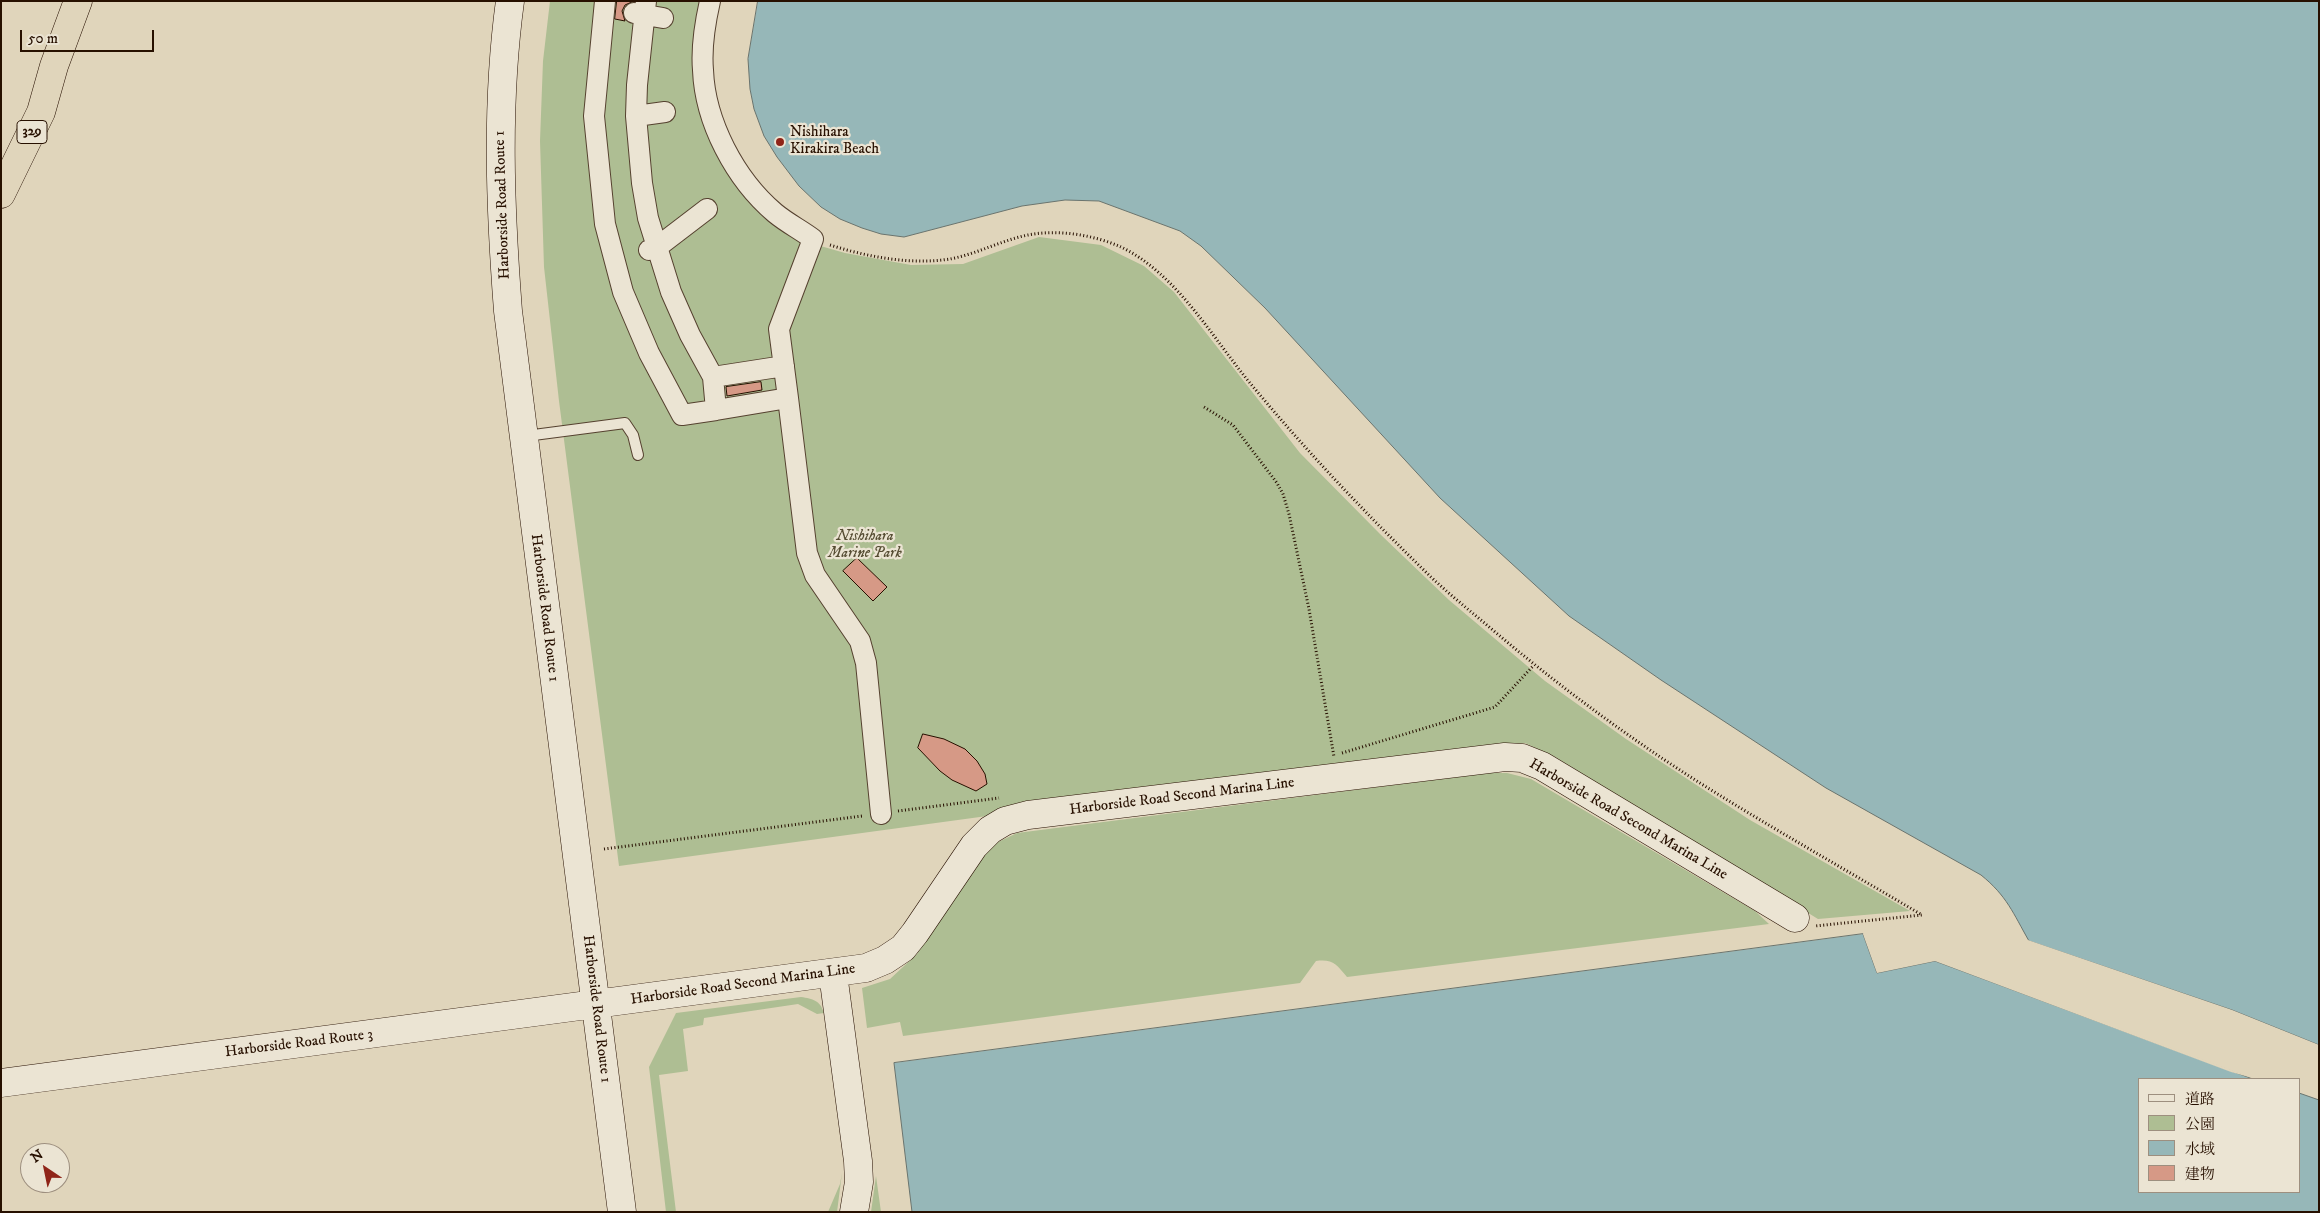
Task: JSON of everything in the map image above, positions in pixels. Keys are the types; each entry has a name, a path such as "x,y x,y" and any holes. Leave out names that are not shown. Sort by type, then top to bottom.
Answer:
{"highway":[{"name":"329","path":"1,194 41,112 54,66 78,1"},
{"name":"329","path":"1,161 25,111 54,66"}],"street":[{"name":"Harborside Road Route 1","path":"510,1 502,84 500,182 508,311 522,436 622,1212"},
{"path":"605,1 594,116 605,224 623,292 649,353 682,415 788,398"},
{"path":"710,1 704,38 702,70 707,101 718,132 733,163 754,192 775,213 813,239 779,328 807,553 815,575 860,640 866,663 881,814"},
{"path":"647,12 634,70 635,160 653,249 690,335 713,377 716,410"},
{"path":"636,116 666,112"},
{"path":"653,249 708,209"},
{"path":"713,377 784,366"},
{"name":"Harborside Road Second Marina Line","path":"596,1006 866,968 903,948 974,846 990,830 1005,822 1028,815 1332,763 1522,758 1542,766 1801,923"},
{"path":"834,974 858,1161 859,1182 854,1212"},
{"name":"Harborside Road Route 3","path":"1,1083 596,1006"}],"lane":[{"path":"522,436 625,423 633,435 638,455"}],"path":[{"path":"813,239 845,250 908,261 951,259 1029,235 1060,233 1087,236 1110,243 1143,259 1167,279 1254,389 1369,516 1434,580 1534,665 1699,783 1922,915 1801,923"},
{"path":"1204,406 1233,426 1278,483 1282,494 1289,514 1310,609 1332,763 1495,707 1534,665"},
{"path":"604,849 1006,797"}],"green space":[{"name":"Nishihara Marine Park","path":"550,1 700,1 727,162 817,245 845,253 911,265 963,264 1039,237 1101,245 1144,266 1174,292 1300,453 1449,600 1545,681 1626,739 1750,820 1910,911 1818,919 1555,757 1525,743 619,866 559,401 544,267 540,141 543,61"},
{"path":"1488,773 1507,773 1531,779 1755,911 1769,924 1347,977 1334,963 1316,961 1300,983 903,1036 900,1022 867,1028 862,988 890,979 917,954 982,855 992,845 1017,833"},
{"path":"801,997 816,1001 824,1013 817,1014 798,1004 704,1018 703,1025 683,1029 688,1071 659,1075 676,1212 666,1212 649,1067 676,1013"},
{"path":"842,1173 837,1212 828,1212 840,1184"},
{"path":"876,1176 881,1212 871,1212"}],"water":[{"path":"758,1 2319,1 2319,1045 2232,1010 2029,941 2014,913 1997,890 1981,875 1826,788 1661,680 1569,616 1440,498 1265,308 1201,246 1180,231 1099,201 1065,200 1022,206 904,237 881,234 862,228 840,219 821,207 799,186 777,157 764,136 754,109 750,89 748,59"},
{"path":"1863,934 1877,973 1935,961 2250,1078 2138,1078 2138,1193 2300,1193 2300,1093 2319,1100 2319,1212 912,1212 894,1063"}],"pier":[{"path":"1866,933 1879,970 1935,959 2253,1078 2231,1072 1935,961 1877,973 1863,934"},
{"path":"2025,939 2232,1010 2319,1045 2319,1047 2231,1012 2028,943"}],"building":[{"path":"617,1 634,1 625,5 622,11 625,21 615,19"},
{"path":"761,382 762,390 727,396 726,387"},
{"path":"857,558 887,587 873,601 843,571"},
{"path":"923,734 944,739 965,749 977,761 985,774 987,784 976,791 952,780 940,771 918,748"}],"place":[{"name":"Nishihara Kirakira Beach","path":"780,142"}]}
